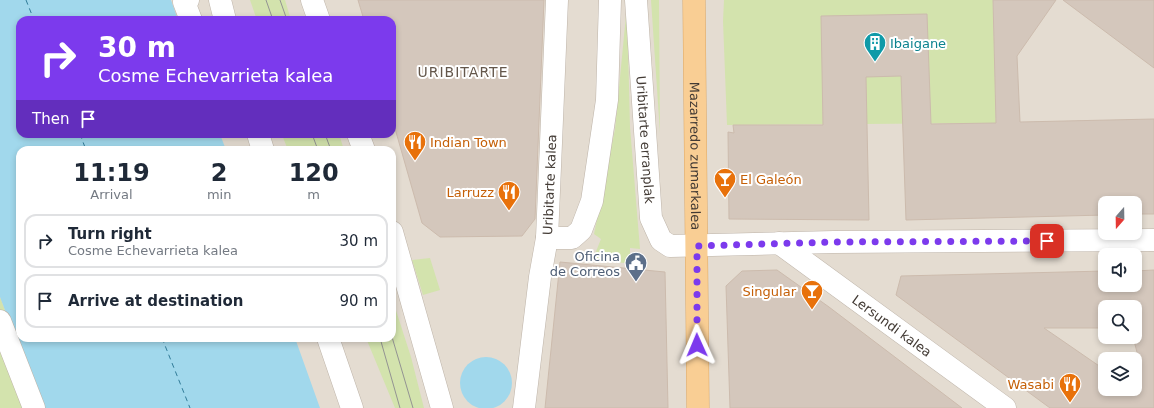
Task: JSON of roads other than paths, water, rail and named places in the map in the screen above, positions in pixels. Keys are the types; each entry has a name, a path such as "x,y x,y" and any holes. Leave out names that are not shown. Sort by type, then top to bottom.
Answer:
{"main road":[{"name":"Mazarredo zumarkalea","path":"694,0 698,408"}],"street":[{"path":"220,0 224,16"},
{"path":"312,0 318,16"},
{"name":"Uribitarte kalea","path":"524,408 540,277 547,238 557,0"},
{"path":"547,238 572,238 581,230 592,201 607,100 610,0"},
{"name":"Uribitarte erranplak","path":"636,0 652,218 661,240 670,246 779,243 1154,240"},
{"name":"Lersundi kalea","path":"779,243 1005,408"},
{"path":"396,246 442,408"},
{"path":"0,321 34,408"},
{"path":"329,342 352,408"},
{"name":"Uribitarte kalea","path":"514,408 530,368"}],"water":[{"path":"0,0 171,0 177,16 16,16 16,138 222,138 224,146 16,146 16,339 0,297"},
{"path":"17,342 296,342 320,408 42,408"},
{"path":"481,357 491,357 505,364 512,378 512,388 505,402 491,409 481,409 471,405 464,398 460,388 460,378 464,368 471,361"}],"tram line":[{"path":"266,0 272,16"},
{"path":"280,0 286,16"},
{"path":"314,138 316,146"},
{"path":"326,138 330,146"},
{"path":"381,342 400,408"},
{"path":"393,342 413,408"}],"place":[{"name":"Ibaigane","path":"875,62"},
{"name":"Indian Town","path":"415,162"},
{"name":"El Galeón","path":"725,198"},
{"name":"Larruzz","path":"509,212"},
{"name":"Oficina de Correos","path":"636,282"},
{"name":"Singular","path":"812,310"},
{"name":"Wasabi","path":"1070,404"}],"district":[{"name":"URIBITARTE","path":"463,72"}]}
